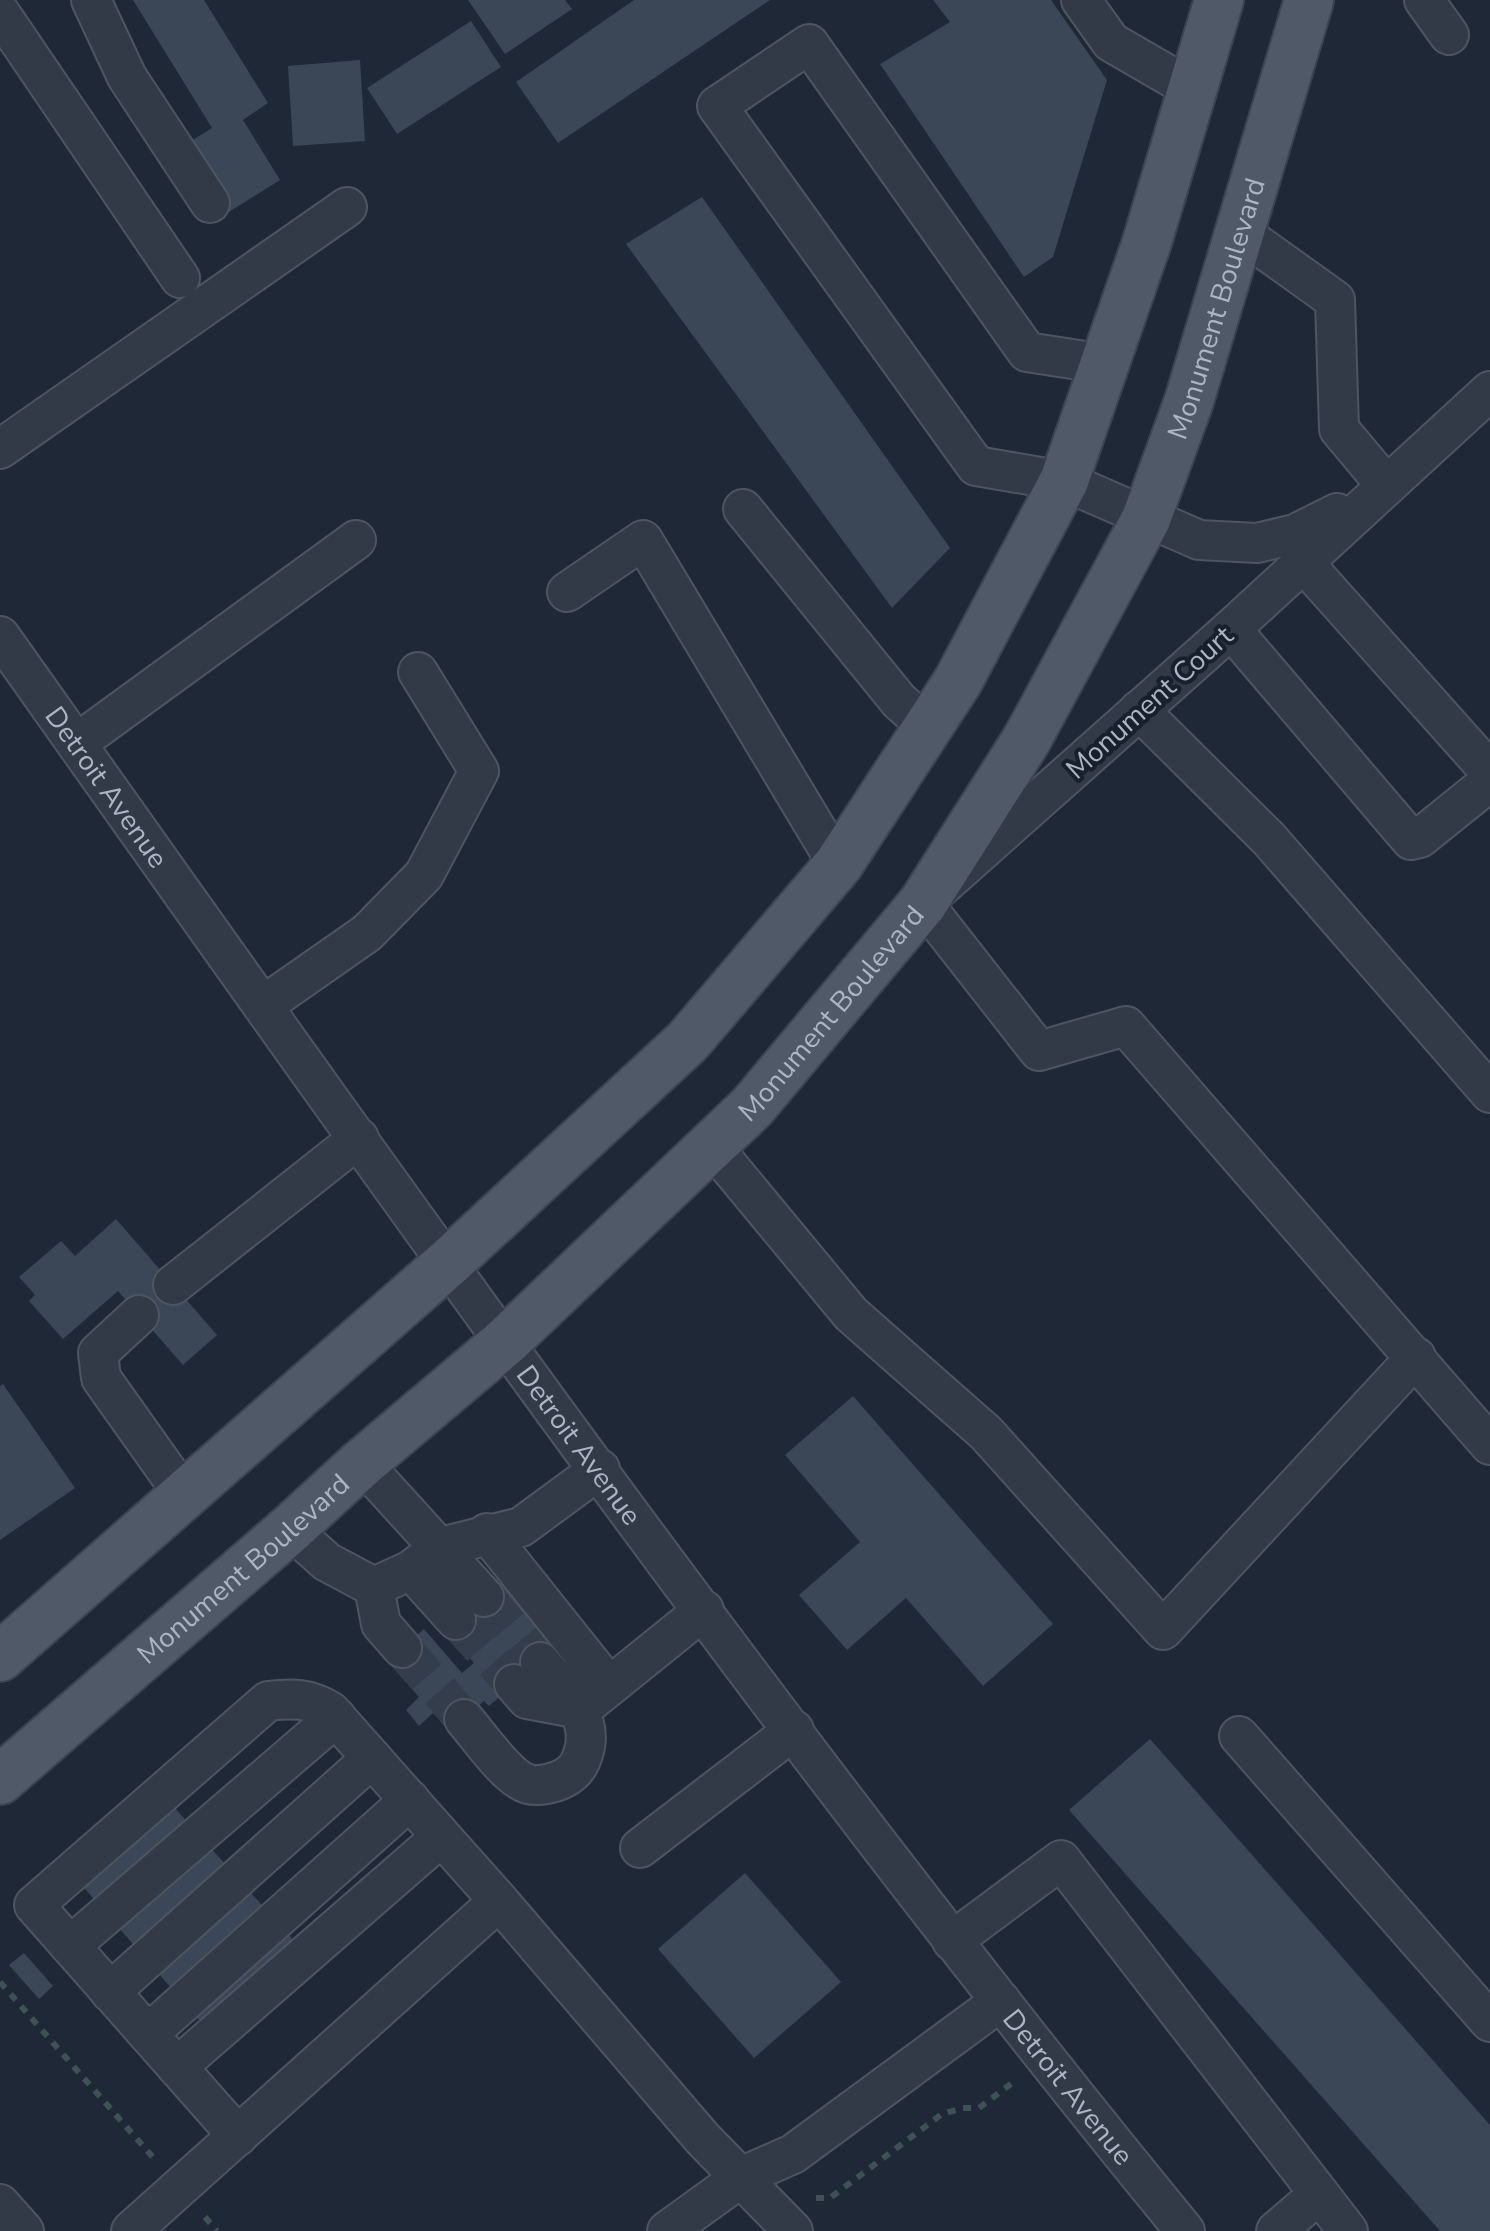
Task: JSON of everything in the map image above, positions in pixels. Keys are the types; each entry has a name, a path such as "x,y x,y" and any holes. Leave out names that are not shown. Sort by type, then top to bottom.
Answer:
{"main road":[{"path":"0,1657 448,1263 688,1042 838,865 958,681 1064,481 1147,242 1219,0"},
{"name":"Monument Boulevard","path":"0,1780 505,1342 712,1146 752,1107 923,903 1028,740 1146,518 1189,401 1310,0"}],"street":[{"path":"91,0 127,78 210,203"},
{"path":"1082,0 1112,42 1192,89"},
{"path":"1424,0 1449,35"},
{"path":"0,13 180,278"},
{"name":"Monument Court","path":"1104,364 1027,352 809,44 717,106 976,466 1064,481 1199,540 1257,543 1295,534 1378,490"},
{"path":"0,448 347,207"},
{"path":"1240,232 1335,300 1338,429 1378,490"},
{"name":"Monument Court","path":"923,903 1231,629 1490,390"},
{"path":"743,509 900,701 928,727"},
{"path":"77,743 356,540"},
{"path":"568,592 643,540 838,865"},
{"path":"1231,629 1410,840 1420,838 1488,783 1490,772 1485,766 1302,562"},
{"name":"Detroit Avenue","path":"0,636 12,678 77,743 505,1342 704,1610 952,1941 1185,2231"},
{"path":"264,1005 367,933 424,875 479,771 418,672"},
{"path":"1139,710 1268,839 1490,1093"},
{"path":"923,903 1040,1051 1126,1026 1490,1445"},
{"path":"173,1285 359,1138"},
{"path":"712,1146 851,1314 986,1433 1163,1630 1416,1357"},
{"path":"139,1315 98,1352 101,1378 184,1495"},
{"path":"362,1463 426,1558 470,1608"},
{"path":"374,1587 426,1558 487,1533 521,1527 600,1469"},
{"path":"290,1529 327,1562 374,1587"},
{"path":"464,1718 511,1773 529,1784 549,1784 579,1767 594,1698 487,1533"},
{"path":"374,1587 381,1624 402,1648"},
{"path":"594,1698 704,1610"},
{"path":"527,1673 594,1698"},
{"path":"238,2136 34,1905 268,1701 294,1698 315,1702 336,1717 703,2138 785,2222"},
{"path":"70,1946 336,1717"},
{"path":"640,1848 794,1730"},
{"path":"1239,1736 1490,2022"},
{"path":"110,1992 372,1758"},
{"path":"148,2034 410,1800"},
{"path":"178,2068 441,1836"},
{"path":"952,1941 1061,1860 1348,2231"},
{"path":"131,2231 498,1900"},
{"path":"668,2231 743,2176 793,2154 1001,2002"},
{"path":"1276,2231 1319,2194"},
{"path":"0,2204 24,2231"}],"path":[{"path":"0,1982 217,2231"},
{"path":"785,2222 807,2198 830,2198 942,2114 979,2108 1044,2059"}],"building":[{"path":"133,0 204,0 268,103 243,120 280,180 229,212 186,144 212,128"},
{"path":"468,0 565,0 572,9 505,54"},
{"path":"634,0 770,0 558,143 516,82"},
{"path":"933,0 1051,0 1107,80 1053,257 1024,277 880,64 950,22"},
{"path":"471,21 501,67 397,134 367,88"},
{"path":"360,60 365,141 293,146 288,66"},
{"path":"702,197 950,548 892,608 626,244"},
{"path":"116,1219 217,1335 183,1365 118,1291 63,1339 29,1301 35,1295 19,1277 61,1241 75,1256"},
{"path":"3,1384 75,1488 0,1540 0,1386"},
{"path":"853,1396 1053,1624 983,1686 906,1598 847,1650 799,1595 860,1542 785,1455"},
{"path":"503,1581 558,1647 489,1706 484,1701 449,1731 433,1713 419,1726 406,1710 419,1697 387,1661 424,1629 462,1673 474,1663 444,1629"},
{"path":"1150,1739 1490,2125 1490,2231 1440,2231 1069,1810"},
{"path":"164,1796 305,1953 211,2034 73,1875"},
{"path":"745,1873 841,1982 754,2058 658,1949"},
{"path":"24,1953 53,1986 39,1999 9,1965"}],"tunnel":[{"path":"484,1597 540,1662"},
{"path":"456,1620 514,1684"},
{"path":"402,1648 464,1719"}]}
